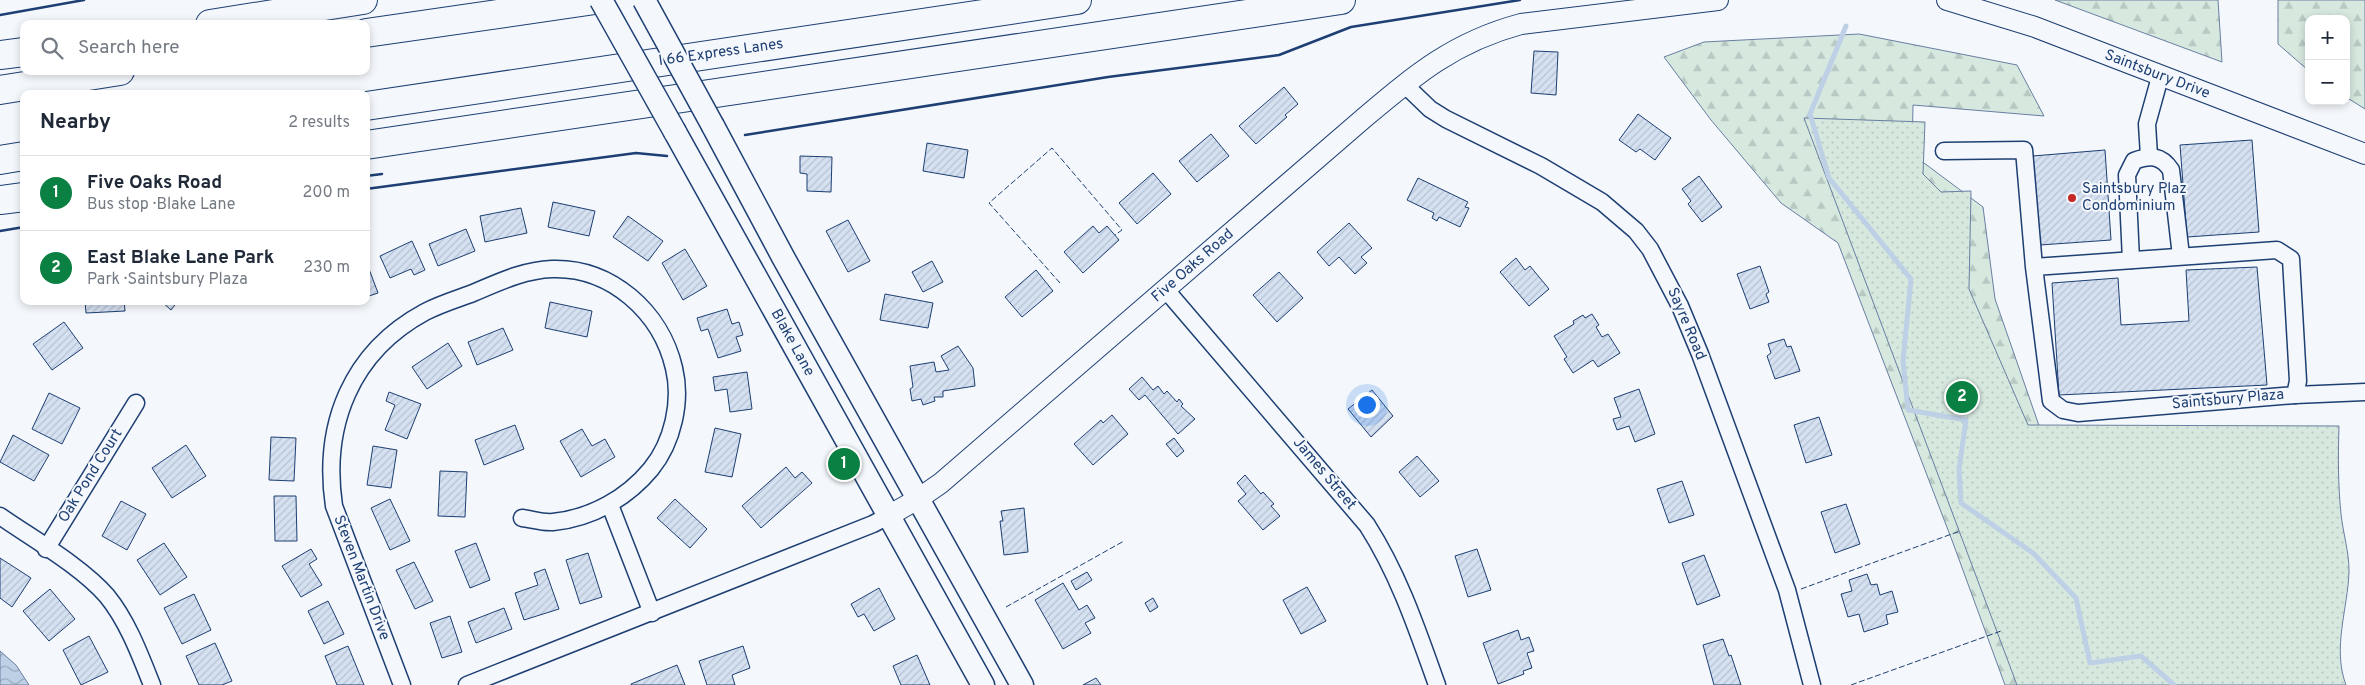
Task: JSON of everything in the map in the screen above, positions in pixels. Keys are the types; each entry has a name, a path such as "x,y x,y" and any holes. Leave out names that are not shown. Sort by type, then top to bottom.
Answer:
{"highway":[{"path":"236,20 363,0"},
{"path":"370,32 595,0"},
{"name":"I 66 Express Lanes","path":"370,105 1076,0"},
{"path":"370,145 1341,0"},
{"path":"0,55 20,52"},
{"path":"0,90 95,75"},
{"path":"0,160 20,157"},
{"path":"0,200 20,198"}],"main road":[{"name":"Blake Lane","path":"601,0 983,685"},
{"path":"644,0 778,250 1022,685"}],"street":[{"path":"1404,84 1452,50 1491,32 1521,24 1718,0"},
{"name":"Saintsbury Drive","path":"1947,0 2035,27 2160,77 2365,154"},
{"path":"2149,156 2147,124 2160,77"},
{"name":"Five Oaks Road","path":"467,685 652,613 888,516 918,499 941,483 1404,84"},
{"name":"Sayre Road","path":"1404,84 1430,109 1446,120 1541,166 1602,202 1631,227 1650,249 1680,306 1787,590 1812,685"},
{"name":"Saintsbury Plaza","path":"1944,151 2024,150 2034,266 2052,401 2063,410 2078,412 2295,395 2298,381 2291,259 2277,250 2034,266"},
{"path":"2131,260 2127,175 2134,161 2149,156 2164,160 2171,170 2181,256"},
{"name":"Steven Martin Drive","path":"402,685 334,506 330,472 335,426 348,391 368,360 395,333 426,312 526,272 563,269 588,274 622,290 635,300 656,323 670,354 676,382 674,416 663,449 654,466 639,483 610,505 575,518 552,522 522,518"},
{"name":"James Street","path":"1166,290 1367,525 1384,551 1405,596 1437,685"},
{"path":"2295,395 2365,392"},
{"name":"Oak Pond Court","path":"46,548 136,403"},
{"path":"610,505 652,613"},
{"path":"0,516 90,579 107,597 130,633 152,685"}],"green space":[{"path":"2055,0 2218,0 2222,62"},
{"path":"2278,0 2365,0 2365,109 2350,100 2350,15 2305,15 2305,68 2278,44"},
{"path":"1859,34 2017,65 2044,116 1913,105 1912,154 1983,207 1995,299 2044,440 2327,685 2005,685 1953,543 1838,243 1781,203 1711,120 1664,57 1704,42"},
{"path":"1804,118 1925,122 1923,174 1941,192 1971,191 1969,289 2028,425 2339,426 2338,470 2340,503 2349,571 2340,657 2346,685 2017,685"}],"water":[{"path":"0,651 16,665 29,685 0,685"}],"building":[{"path":"1534,51 1558,52 1556,95 1531,93"},
{"path":"1284,87 1298,104 1285,115 1287,117 1256,144 1239,126"},
{"path":"1638,114 1671,138 1655,160 1640,149 1636,152 1619,140"},
{"path":"1211,134 1229,156 1197,182 1179,161"},
{"path":"2252,140 2259,232 2187,237 2180,145"},
{"path":"927,143 968,150 964,178 923,171"},
{"name":"Saintsbury Plaz Condominium","path":"2105,150 2111,240 2040,245 2033,156"},
{"path":"800,156 832,157 831,192 807,191 807,174 800,173"},
{"path":"1153,173 1171,194 1137,224 1119,203"},
{"path":"1699,176 1722,207 1702,222 1688,204 1691,201 1682,189"},
{"path":"1418,178 1468,202 1465,207 1469,208 1460,227 1439,217 1437,221 1432,218 1434,213 1407,200"},
{"path":"553,202 595,211 589,236 548,227"},
{"path":"521,208 527,233 485,242 480,216"},
{"path":"628,216 663,241 648,261 613,237"},
{"path":"848,220 870,261 848,272 826,231"},
{"path":"1349,223 1372,248 1361,257 1367,263 1355,274 1339,257 1329,266 1317,252"},
{"path":"1093,226 1099,233 1107,226 1119,240 1083,273 1064,252"},
{"path":"466,229 475,251 438,266 429,244"},
{"path":"412,241 425,270 414,275 411,269 390,278 380,256"},
{"path":"685,249 707,286 683,300 662,263"},
{"path":"1516,258 1525,270 1530,266 1549,289 1529,306 1500,272"},
{"path":"932,261 943,282 923,292 912,272"},
{"path":"1760,266 1769,292 1766,294 1769,302 1750,309 1737,274"},
{"path":"2257,267 2267,385 2059,395 2052,283 2118,278 2121,325 2189,321 2186,270"},
{"path":"1036,270 1053,291 1022,317 1005,297"},
{"path":"370,272 378,293 370,296"},
{"path":"1279,272 1303,298 1277,322 1253,295"},
{"path":"885,294 933,303 928,328 880,320"},
{"path":"550,302 592,311 587,337 545,328"},
{"path":"85,305 124,305 125,311 86,313"},
{"path":"165,305 175,305 171,310"},
{"path":"727,309 732,324 739,322 743,335 736,337 741,351 718,358 708,329 701,331 697,318"},
{"path":"1592,314 1599,325 1596,327 1602,337 1608,334 1620,353 1598,367 1593,360 1573,373 1564,359 1567,357 1554,336 1574,324 1573,321 1583,315 1585,318"},
{"path":"64,322 83,348 52,370 33,344"},
{"path":"503,328 513,350 477,365 468,342"},
{"path":"1784,339 1787,347 1791,346 1800,371 1775,379 1767,356 1771,353 1768,344"},
{"path":"448,343 462,366 427,389 412,367"},
{"path":"958,346 973,368 975,386 943,391 943,397 934,397 935,401 923,405 921,399 912,401 910,389 913,387 910,366 934,362 936,372 949,370 941,356"},
{"path":"747,372 752,409 730,412 727,389 715,391 713,377"},
{"path":"1142,377 1153,390 1158,386 1164,394 1167,391 1177,402 1179,399 1183,404 1181,406 1195,419 1178,434 1145,395 1139,400 1129,389"},
{"path":"1639,389 1655,434 1635,442 1629,426 1617,430 1613,419 1621,417 1614,398"},
{"path":"1372,390 1393,416 1371,437 1348,409"},
{"path":"389,392 421,404 407,439 385,430 395,405 386,401"},
{"path":"49,393 80,408 62,444 32,429"},
{"path":"1112,415 1128,434 1093,465 1074,444 1101,420 1103,423"},
{"path":"1819,417 1832,455 1806,463 1794,425"},
{"path":"515,425 524,449 484,465 475,440"},
{"path":"715,428 741,434 732,477 705,472"},
{"path":"582,429 592,446 605,439 615,457 581,477 560,441"},
{"path":"13,435 49,455 34,481 0,462"},
{"path":"271,437 296,438 294,481 269,480"},
{"path":"1174,438 1184,451 1177,457 1166,444"},
{"path":"186,445 206,476 172,498 152,468"},
{"path":"373,446 397,450 391,488 367,485"},
{"path":"1417,456 1439,481 1420,497 1399,472"},
{"path":"786,467 795,478 802,472 812,483 761,528 742,506"},
{"path":"440,471 467,472 465,517 438,516"},
{"path":"1245,475 1261,494 1263,492 1274,504 1271,506 1280,516 1263,530 1238,501 1246,494 1237,483"},
{"path":"1682,481 1694,515 1669,523 1657,489"},
{"path":"274,496 296,496 297,541 275,541"},
{"path":"390,499 410,541 390,550 371,508"},
{"path":"675,499 707,529 690,548 657,518"},
{"path":"121,501 146,514 127,550 102,536"},
{"path":"1846,504 1860,544 1835,553 1821,512"},
{"path":"1024,508 1028,552 1004,555 1000,521 1003,521 1001,511"},
{"path":"164,543 187,577 160,595 137,560"},
{"path":"476,543 490,580 470,588 455,551"},
{"path":"311,549 317,559 309,564 322,585 301,597 282,566"},
{"path":"1477,549 1491,590 1468,597 1455,556"},
{"path":"588,553 602,597 580,604 566,560"},
{"path":"1704,555 1720,596 1697,605 1682,563"},
{"path":"0,558 31,578 12,607 0,598"},
{"path":"414,562 433,601 415,609 396,570"},
{"path":"545,569 559,609 524,620 515,593 538,585 534,573"},
{"path":"1087,572 1092,580 1076,590 1071,581"},
{"path":"1867,574 1871,585 1877,584 1880,595 1892,591 1898,612 1886,615 1888,624 1864,632 1859,614 1848,617 1841,594 1852,591 1849,580"},
{"path":"1063,583 1079,610 1087,605 1095,618 1085,623 1091,633 1063,649 1035,600"},
{"path":"1307,587 1326,621 1301,634 1283,600"},
{"path":"879,588 895,619 874,631 864,614 858,617 851,604"},
{"path":"50,589 75,619 49,641 23,611"},
{"path":"194,594 211,630 182,644 164,608"},
{"path":"1153,598 1158,607 1150,612 1145,603"},
{"path":"328,601 344,634 324,644 308,611"},
{"path":"504,608 512,629 476,643 468,622"},
{"path":"450,616 462,652 442,658 430,623"},
{"path":"1518,630 1521,640 1529,637 1534,651 1527,653 1532,668 1523,671 1524,674 1498,684 1483,643"},
{"path":"89,636 108,672 81,685 63,650"},
{"path":"1723,639 1729,656 1731,655 1741,685 1714,685 1703,645"},
{"path":"215,643 232,681 222,685 199,685 186,656"},
{"path":"348,646 364,685 337,685 325,656"},
{"path":"743,646 750,668 732,675 735,685 707,685 699,661"},
{"path":"917,655 930,685 901,685 893,666"},
{"path":"677,665 685,685 631,685 631,684"},
{"path":"1096,678 1101,685 1083,685"}],"waterway":[{"path":"1846,26 1810,114 1829,178 1911,279 1903,361 1908,410 1966,420 1959,469 1961,503 2033,553 2076,598 2090,663 2141,656 2174,685"}],"fence":[{"path":"1060,283 989,203 1052,148 1122,230 1115,235"},
{"path":"1801,589 1960,531"},
{"path":"1006,607 1124,541"},
{"path":"1851,685 2001,631"}],"wall":[{"path":"0,15 84,0"},
{"path":"745,135 1108,77 1279,55 1351,27 1520,0"},
{"path":"370,188 636,153 667,156"},
{"path":"370,176 382,174"},
{"path":"0,231 20,228"}],"place":[{"name":"Saintsbury Plaz Condominium","path":"2072,198"},
{"name":"East Blake Lane Park","path":"1962,397"},
{"name":"Five Oaks Road","path":"844,464"}]}
